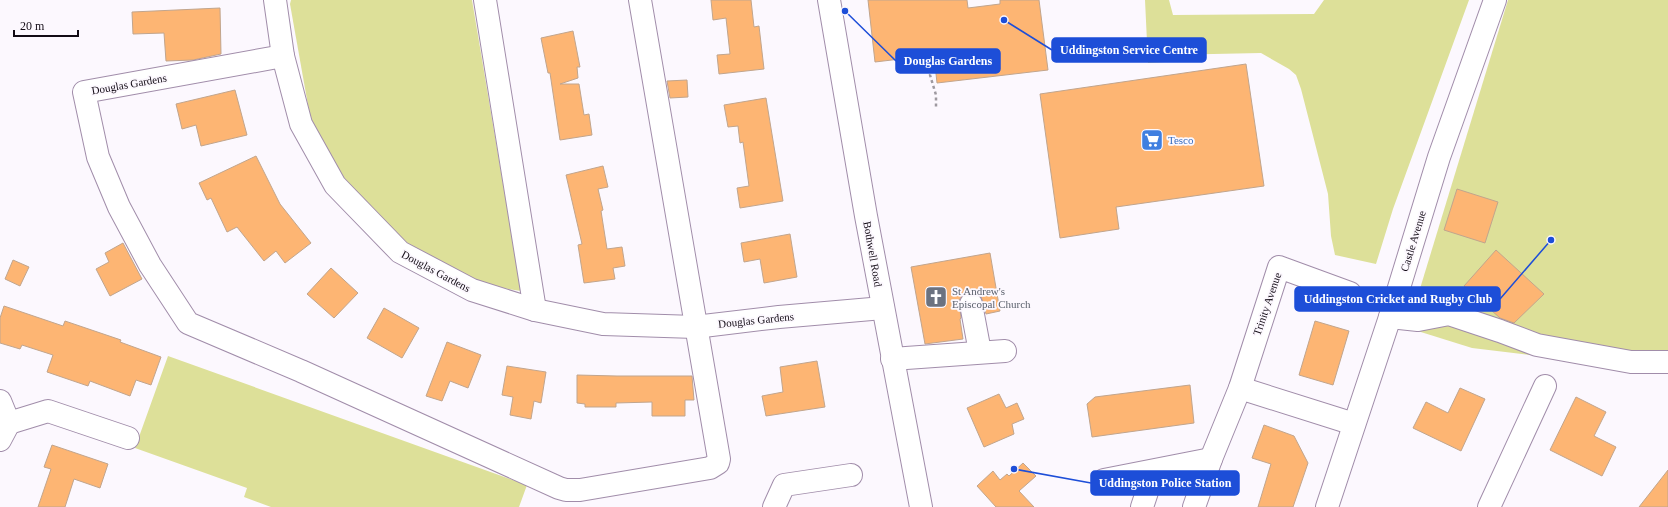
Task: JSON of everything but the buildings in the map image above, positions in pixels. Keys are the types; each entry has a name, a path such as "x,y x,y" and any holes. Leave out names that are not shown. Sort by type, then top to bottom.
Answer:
{"street":[{"name":"Douglas Gardens","path":"275,0 283,56 301,124 335,185 400,252 472,290 535,310 603,324 695,327 779,317 883,308"},
{"path":"485,0 535,310"},
{"path":"640,0 695,327"},
{"name":"Bothwell Road","path":"828,0 892,359 921,507"},
{"name":"Castle Avenue","path":"1327,507 1390,317 1439,157 1495,0"},
{"name":"Douglas Gardens","path":"283,56 84,92 98,157 116,200 150,265 188,323 301,371 559,488 572,490 703,469 718,464 717,447 695,327"},
{"name":"Trinity Avenue","path":"1194,507 1211,459 1240,388 1279,267 1350,293"},
{"path":"971,304 980,352"},
{"path":"1390,317 1418,320 1449,314 1537,345 1631,362 1668,362"},
{"path":"892,359 1005,351"},
{"path":"1488,507 1545,386"},
{"path":"1240,388 1354,424"},
{"path":"0,401 5,431 48,410 128,438"},
{"path":"1104,480 1211,459"},
{"path":"1142,507 1154,471"},
{"path":"774,507 784,485 851,475"}],"path":[{"path":"934,64 930,75 936,96 936,107"}],"green space":[{"path":"291,0 472,0 521,291 476,284 405,243 348,188 311,122 290,4"},
{"path":"1145,0 1169,0 1173,15 1314,14 1324,0 1469,0 1393,209 1376,264 1335,255 1331,236 1328,194 1296,75 1289,69 1261,53 1165,55 1165,62 1148,63"},
{"path":"1508,0 1668,0 1668,372 1472,348 1408,328"},
{"path":"168,356 527,485 519,507 271,507 244,497 247,488 135,448"}],"place":[{"name":"Douglas Gardens","path":"845,11"},
{"name":"Uddingston Service Centre","path":"1004,20"},
{"name":"Tesco","path":"1152,140"},
{"name":"Uddingston Cricket and Rugby Club","path":"1551,240"},
{"name":"St Andrew's Episcopal Church","path":"936,297"},
{"name":"Uddingston Police Station","path":"1014,469"}]}
